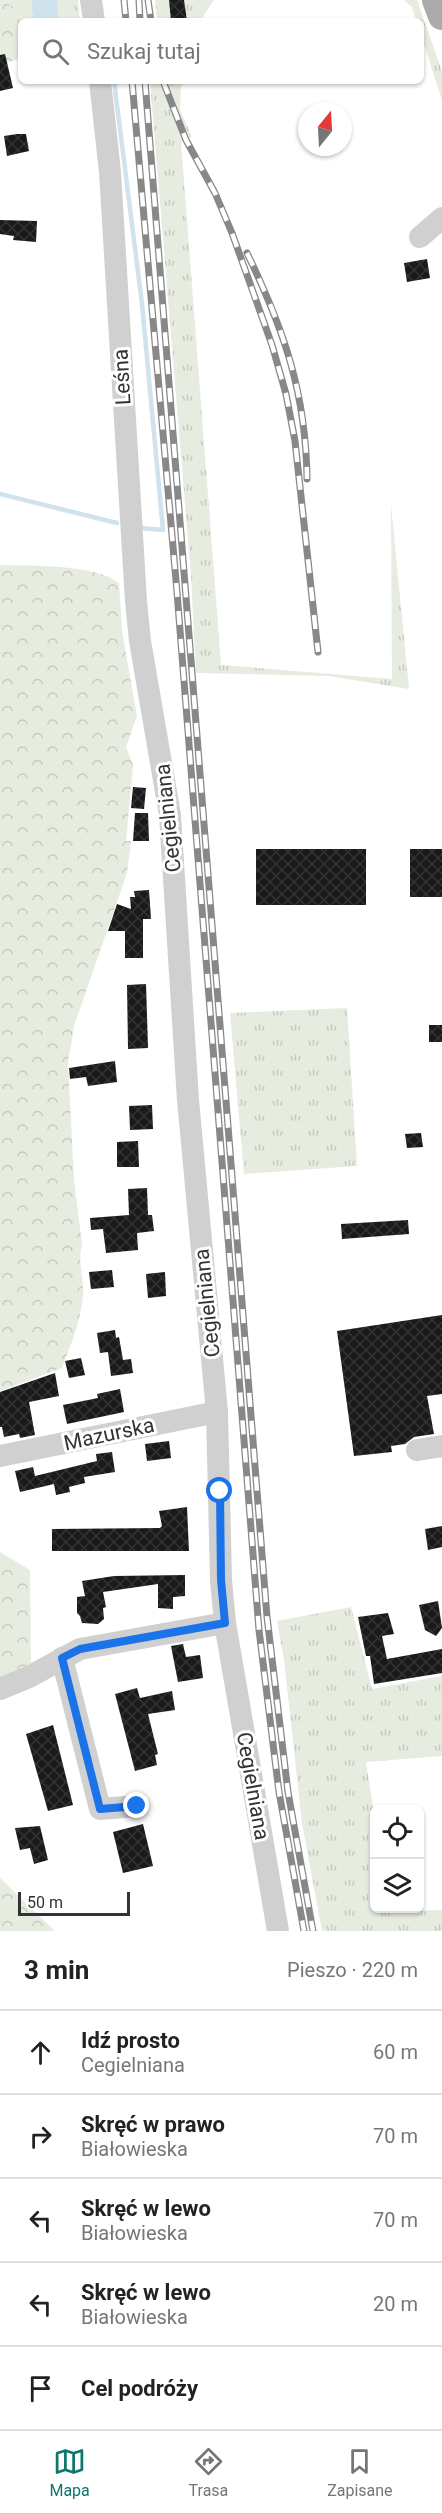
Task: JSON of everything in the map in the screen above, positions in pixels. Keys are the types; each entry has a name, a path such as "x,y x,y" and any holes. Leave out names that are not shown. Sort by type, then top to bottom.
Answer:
{"main road":[{"path":"436,0 442,16"}],"street":[{"path":"91,0 94,18"},
{"name":"Leśna","path":"100,84 110,172 136,601 145,673"},
{"path":"420,237 442,218"},
{"name":"Cegielniana","path":"145,673 162,758 170,815 191,1135 217,1412 221,1580 225,1623 278,1931"},
{"name":"Mazurska","path":"0,1456 217,1412"},
{"path":"417,1450 442,1446"},
{"path":"0,1689 29,1677 80,1649 225,1623"},
{"path":"62,1658 100,1809 137,1806"}],"green space":[{"path":"0,0 6,0 18,18 18,60 0,64"},
{"path":"6,0 31,0 33,18 18,18"},
{"path":"57,0 78,0 80,18 59,18"},
{"path":"155,0 214,0 203,18 157,18"},
{"path":"404,0 417,0 423,18 415,18 412,7"},
{"path":"424,20 442,71 442,100 424,44"},
{"path":"150,84 183,84 181,86 180,110 192,137 181,142 221,665 392,679 391,505 409,689 329,676 196,673 191,576"},
{"path":"0,565 79,569 95,572 119,583 122,631 137,716 126,747 133,765 126,841 131,841 127,873 73,1029 68,1063 74,1180 82,1244 80,1257 83,1295 80,1314 62,1368 0,1391"},
{"path":"347,1008 357,1166 244,1174 230,1013"},
{"path":"0,1552 30,1570 31,1667 0,1684"},
{"path":"351,1607 372,1689 442,1676 442,1756 366,1762 373,1805 370,1805 370,1913 424,1913 424,1910 442,1910 442,1931 322,1931 302,1823 284,1660 277,1621"},
{"path":"0,1878 55,1931 0,1931"}],"water":[{"path":"31,0 57,0 59,18 33,18"}],"building":[{"path":"169,0 184,0 187,18 171,18"},
{"path":"5,54 13,88 0,91 0,55"},
{"path":"26,134 29,151 7,156 4,136"},
{"path":"0,220 37,221 36,242 13,240 14,236 0,234"},
{"path":"427,259 430,278 407,282 404,263"},
{"path":"133,787 146,788 144,809 131,808"},
{"path":"135,813 148,813 149,841 133,841"},
{"path":"256,849 366,849 366,905 256,905"},
{"path":"410,849 442,849 442,897 410,897"},
{"path":"149,890 151,919 143,919 143,958 125,958 125,931 108,931 117,904 131,909 130,897 135,897 134,891"},
{"path":"146,984 148,1048 128,1049 127,985"},
{"path":"429,1025 442,1025 442,1042 429,1042"},
{"path":"115,1061 117,1082 88,1086 86,1077 70,1079 69,1068"},
{"path":"152,1105 153,1129 130,1130 129,1106"},
{"path":"421,1133 423,1147 407,1148 405,1134"},
{"path":"138,1141 139,1167 117,1167 117,1142"},
{"path":"147,1188 148,1215 152,1215 154,1231 137,1233 138,1250 106,1253 103,1229 91,1230 90,1218 129,1215 128,1189"},
{"path":"408,1220 409,1234 342,1239 341,1224"},
{"path":"112,1270 114,1287 91,1289 89,1272"},
{"path":"165,1272 166,1296 148,1298 146,1274"},
{"path":"442,1315 442,1394 427,1396 434,1434 414,1437 405,1444 391,1446 392,1452 354,1456 337,1331"},
{"path":"115,1330 116,1338 119,1337 123,1360 131,1359 133,1373 111,1376 108,1352 100,1353 97,1333"},
{"path":"81,1358 85,1375 69,1378 65,1361"},
{"path":"55,1373 59,1396 29,1402 35,1435 20,1438 19,1434 4,1437 2,1427 0,1427 0,1392"},
{"path":"120,1389 124,1412 67,1424 63,1405 98,1398 97,1394"},
{"path":"169,1441 171,1458 147,1461 145,1444"},
{"path":"112,1452 115,1472 84,1477 85,1483 69,1487 70,1492 56,1495 54,1484 20,1492 15,1471 33,1467 35,1476 97,1461 96,1454"},
{"path":"187,1507 189,1551 52,1551 52,1529 160,1528 162,1526 159,1511"},
{"path":"442,1526 442,1547 428,1550 425,1529"},
{"path":"185,1575 185,1596 173,1597 173,1609 158,1608 158,1584 103,1592 106,1607 103,1608 104,1619 98,1624 82,1623 77,1613 77,1597 85,1596 82,1581 114,1576"},
{"path":"438,1601 442,1628 436,1636 425,1630 419,1605"},
{"path":"388,1613 394,1634 382,1636 387,1659 442,1649 442,1673 374,1684 370,1656 366,1656 358,1617"},
{"path":"183,1644 186,1657 200,1655 203,1678 178,1682 171,1646"},
{"path":"137,1688 140,1698 172,1691 175,1710 148,1714 158,1754 155,1755 157,1765 135,1771 115,1694"},
{"path":"53,1725 73,1805 48,1811 26,1734"},
{"path":"143,1824 153,1866 123,1873 113,1832"},
{"path":"40,1826 48,1860 34,1864 30,1848 20,1850 15,1828"}],"waterway":[{"path":"114,84 142,304 163,530 141,528"},
{"path":"0,494 117,523"}],"railway":[{"path":"124,0 126,18"},
{"path":"139,0 140,18"},
{"path":"148,0 151,18"},
{"path":"132,84 177,592 259,1630 279,1792 304,1931"},
{"path":"145,84 267,1617 288,1792 313,1931"},
{"path":"164,84 186,140 215,193 232,233 272,345 286,394 295,441 318,652"},
{"path":"247,253 272,309 290,363 302,418 307,479"}],"route":[{"path":"137,1806 100,1809 62,1658 80,1649 225,1623 221,1580 220,1491"}]}
